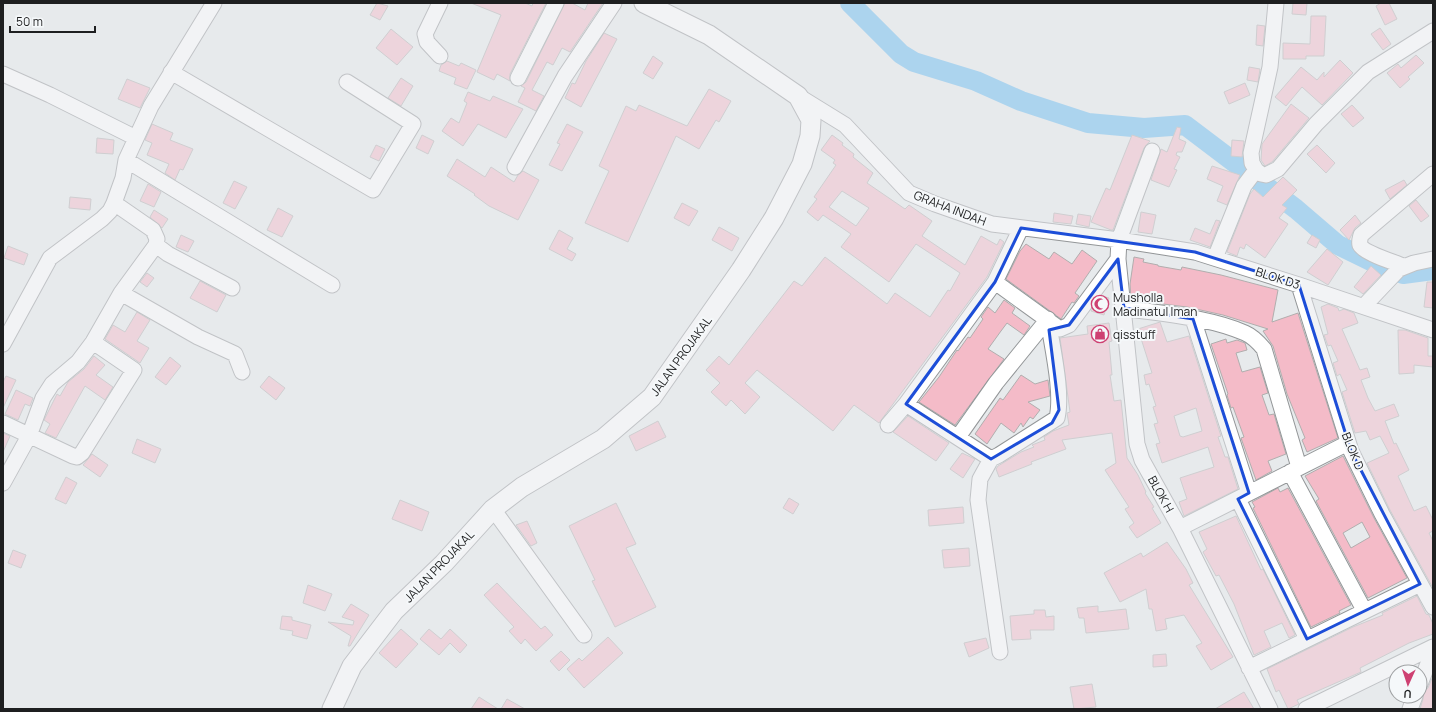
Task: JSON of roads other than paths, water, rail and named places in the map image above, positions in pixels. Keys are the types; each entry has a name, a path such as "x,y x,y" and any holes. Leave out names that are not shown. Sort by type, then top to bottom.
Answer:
{"main road":[{"name":"JALAN PROJAKAL","path":"332,709 352,666 394,611 444,563 493,509 522,487 603,439 652,397 741,270 774,218 802,164 810,136 811,120 798,96 710,35 644,3"}],"street":[{"path":"3,344 50,258 102,219 110,211 123,178 126,160 151,106 214,3"},
{"path":"440,3 425,34 427,42 440,56"},
{"path":"518,78 556,3"},
{"path":"515,167 565,76 614,3"},
{"path":"1215,258 1244,186 1254,172 1251,153 1270,67 1276,3"},
{"path":"1254,172 1266,175 1278,169 1316,124 1368,72 1433,31"},
{"path":"171,72 373,190 412,124 347,82"},
{"path":"3,74 50,95 136,138"},
{"name":"GRAHA INDAH","path":"798,96 845,125 909,192 935,204 992,224 1119,240"},
{"path":"995,282 1048,318 1060,329 1070,325 1118,258 1119,240 1152,151"},
{"path":"126,160 332,285"},
{"path":"1401,268 1360,246 1359,241 1361,235 1433,174"},
{"path":"3,483 29,436 43,398 52,384 78,362 93,342 121,293 156,245 157,238 153,230 114,203"},
{"path":"888,425 906,404 995,282 1021,228"},
{"name":"BLOK D3","path":"1119,240 1194,252 1215,258 1433,330"},
{"path":"156,245 168,254 232,288"},
{"name":"BLOK H","path":"1118,258 1137,444 1142,460 1180,528 1270,709"},
{"path":"1364,306 1401,268 1433,259"},
{"name":"BLOK D","path":"1300,285 1348,443 1382,514 1433,607"},
{"path":"121,293 187,331 235,354 242,372"},
{"path":"1124,308 1194,319 1247,334 1264,349 1295,470 1364,610"},
{"path":"958,437 996,383 1048,318"},
{"path":"1000,652 978,500 980,479 991,459 1057,418 1059,410 1058,391 1048,318"},
{"path":"1194,319 1243,496 1308,639"},
{"path":"3,423 77,457 82,453 134,370 93,342"},
{"path":"906,404 991,459"},
{"path":"1180,528 1348,443"},
{"path":"493,509 584,635"},
{"path":"1249,668 1364,610 1420,584"},
{"path":"1306,709 1433,647"},
{"path":"1428,664 1433,651"}],"waterway":[{"path":"850,3 901,54 914,62 976,81 1021,101 1088,123 1144,128 1185,125 1296,209 1338,245 1377,264 1403,274 1433,270"}],"place":[{"name":"Musholla Madinatul Iman","path":"1100,304"},
{"name":"qisstuff","path":"1100,334"}]}
